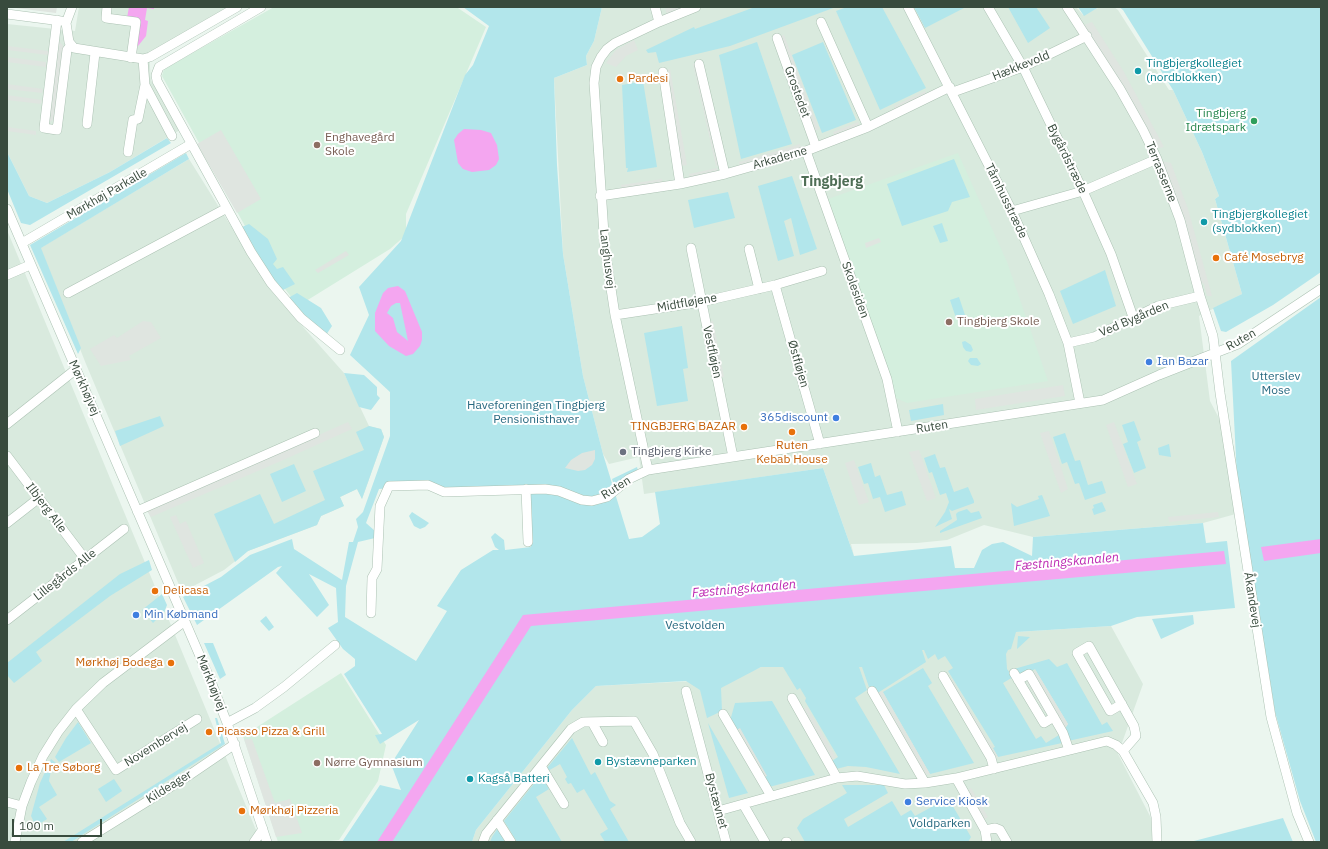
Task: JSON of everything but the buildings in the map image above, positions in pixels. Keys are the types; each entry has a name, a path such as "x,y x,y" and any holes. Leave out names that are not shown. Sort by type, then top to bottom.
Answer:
{"street":[{"path":"72,7 66,23 71,46 78,50 142,59 150,57 237,7"},
{"path":"107,7 106,18 136,22 131,58"},
{"path":"261,7 169,60 157,70 157,81 250,252 272,283 301,318 340,350"},
{"path":"655,7 659,22 696,7"},
{"name":"Tårnhusstræde","path":"908,7 1012,211 1049,294 1068,343 1080,403"},
{"name":"Bygårdstræde","path":"988,7 1023,67 1083,190 1111,254 1133,317"},
{"name":"Terrasserne","path":"1068,7 1120,89 1157,159 1180,220 1200,296 1213,336 1215,354"},
{"path":"7,14 57,20 66,23"},
{"path":"57,20 44,128 57,130 67,50 71,46"},
{"name":"Langhusvej","path":"648,470 615,314 605,249 600,196 594,83 596,67 607,49 615,43 659,22"},
{"path":"821,22 868,127"},
{"name":"Hækkevold","path":"951,90 1023,67 1087,36"},
{"name":"Grostedet","path":"777,38 816,146"},
{"path":"87,124 95,53"},
{"path":"142,59 145,85 172,136"},
{"path":"698,64 725,174"},
{"path":"664,72 680,184"},
{"path":"128,152 133,120 138,119 142,91 145,85"},
{"name":"Arkaderne","path":"600,196 680,184 725,174 806,151 868,127 951,90"},
{"name":"Mørkhøj Parkalle","path":"22,243 191,144"},
{"name":"Skolesiden","path":"806,151 887,379 898,432"},
{"path":"1012,211 1083,190 1157,159"},
{"path":"68,293 227,208"},
{"name":"Mørkhøjvej","path":"7,209 75,370 104,432 227,723 267,842"},
{"name":"Vestfløjen","path":"691,248 733,457"},
{"path":"749,249 759,289"},
{"path":"7,274 30,265"},
{"name":"Midtfløjene","path":"615,314 701,302 775,285 822,271"},
{"name":"Østfløjen","path":"775,285 820,444"},
{"name":"Ruten","path":"371,613 372,578 377,569 380,506 389,486 428,485 444,492 545,489 559,491 582,500 592,501 607,497 629,479 648,470 1103,400 1159,375 1238,344 1321,289"},
{"name":"Ved Bygården","path":"1068,343 1094,337 1158,306 1200,296"},
{"name":"Åkandevej","path":"1215,354 1270,717 1297,813 1309,842"},
{"path":"7,424 75,370"},
{"path":"137,511 315,433"},
{"name":"Ilbjerg Alle","path":"7,456 85,559"},
{"path":"526,489 528,542"},
{"path":"7,523 39,498"},
{"name":"Lillegårds Alle","path":"7,620 124,529"},
{"path":"15,842 22,806 43,756 58,732 76,709 103,683 185,622"},
{"name":"Mørkhøjvej","path":"227,723 255,708 284,687 335,645"},
{"path":"1122,704 1110,711 1077,653 1089,646 1122,704 1134,726 1136,736 1123,751"},
{"path":"1016,676 1029,674 1054,717 1069,750"},
{"path":"943,676 990,758 994,769"},
{"name":"Bystævnet","path":"686,691 726,842"},
{"path":"872,691 925,783"},
{"path":"792,698 837,778"},
{"name":"Novembervej","path":"76,709 116,770 197,719"},
{"path":"723,714 771,796"},
{"path":"483,842 486,834 571,729 577,724 592,722 634,721 653,754 680,823 691,842"},
{"path":"592,722 603,742"},
{"path":"718,811 837,778 857,776 905,784 925,783 956,778 1107,741 1116,745 1123,751 1152,803 1156,817 1157,842"},
{"name":"Kildeager","path":"82,842 188,776 235,744"},
{"path":"541,766 564,804"},
{"path":"956,778 985,830 987,842"},
{"path":"7,802 22,806"},
{"path":"743,804 765,842"},
{"path":"498,820 511,842"},
{"path":"985,830 995,828 1000,830 1007,842"},
{"path":"254,842 263,829"}],"shaded area":[{"path":"8,7 57,7 56,13"},
{"path":"79,7 228,7 149,53 151,80 180,130 110,172 47,203 29,196 7,152 7,24 75,31"},
{"path":"129,7 154,7 154,9 147,8 145,20 148,21 146,36 138,46 135,46 138,19 127,18"},
{"name":"Enghavegård Skole","path":"274,7 450,7 458,8 486,27 406,214 406,235 390,249 298,306 266,264 162,76 164,69"},
{"path":"602,7 1076,7 1083,15 1100,7 1114,7 1118,10 1169,90 1173,90 1202,152 1219,196 1215,199 1242,294 1199,316 1210,401 1234,447 1243,512 1203,523 1033,537 984,525 947,540 917,543 851,544 854,556 823,468 644,494 639,457 609,464 603,454 583,376 563,254 554,78 587,65 586,56 594,41"},
{"path":"670,7 685,7 667,14 665,9"},
{"path":"1092,22 1124,72 1164,147 1156,149 1084,25"},
{"path":"784,35 819,129 815,131 780,36"},
{"path":"58,40 65,48 55,122 53,120 50,122 48,119"},
{"path":"634,40 638,50 626,56 616,67 606,63 616,50"},
{"path":"7,46 48,51 48,55 7,50"},
{"path":"7,57 46,62 46,67 7,62"},
{"path":"697,63 720,165 716,166 693,64"},
{"path":"670,69 687,165 682,166 666,70"},
{"path":"7,84 43,89 42,93 7,89"},
{"path":"925,91 927,95 896,110 894,106"},
{"path":"7,95 42,100 41,104 7,100"},
{"path":"858,122 860,127 835,137 833,132"},
{"path":"7,127 36,131 36,135 7,131"},
{"path":"464,129 481,130 491,133 497,145 499,159 496,165 489,170 472,172 463,169 458,163 454,140"},
{"path":"221,130 261,199 237,213 197,144"},
{"path":"800,144 801,148 740,167 739,162"},
{"name":"Tingbjerg Skole","path":"958,153 1007,262 1048,381 907,403 896,398 828,199"},
{"path":"189,159 272,292 344,373 369,426 381,429 384,437 362,499 357,489 340,497 344,506 321,516 317,525 248,551 224,570 182,592 86,364 40,248"},
{"path":"1161,161 1171,163 1188,209 1212,296 1207,296 1204,284 1200,282"},
{"path":"717,168 718,173 690,179 689,174"},
{"path":"662,179 663,184 622,190 621,185"},
{"path":"7,230 261,842 7,842"},
{"path":"879,238 881,242 866,248 865,243"},
{"path":"346,251 349,255 318,273 315,270"},
{"path":"398,286 405,291 422,332 420,346 413,354 406,356 389,346 375,331 375,313 383,293 388,288","holes":["396,303 400,303 408,341 397,332 393,318 387,313 391,306"]},
{"path":"143,321 151,322 161,338 129,356 131,360 101,366 90,349 114,335 117,338"},
{"path":"713,321 724,377 719,378 708,322"},
{"path":"1063,385 1065,396 976,410 975,399"},
{"path":"348,422 352,429 281,461 151,517 147,511"},
{"path":"1114,422 1137,484 1128,487 1106,425"},
{"path":"1049,431 1068,489 1061,493 1040,433"},
{"path":"595,450 595,459 592,465 585,470 578,471 565,468 571,460 582,453"},
{"path":"919,450 936,498 927,501 909,452"},
{"path":"854,460 869,502 859,505 845,463"},
{"path":"1218,512 1219,517 1169,522 1168,517"},
{"path":"176,515 180,524 186,521 204,563 193,568 170,517"},
{"path":"1321,539 1321,553 1264,561 1261,547"},
{"path":"1224,551 1226,564 531,626 392,842 377,842 523,615"},
{"path":"1111,626 1143,684 1118,754 1151,818 1152,842 472,842 476,830 572,710 596,686 734,679 761,667 864,667 905,650 1016,632"},
{"path":"1036,671 1068,724 1064,730 1052,709 1044,711 1024,677"},
{"name":"Nørre Gymnasium","path":"341,673 386,745 378,781 339,840 318,842 278,842 243,736"},
{"path":"952,679 998,757 988,760 944,683"},
{"path":"882,691 930,774 924,775 876,694"},
{"path":"807,707 836,757 831,760 802,710"},
{"path":"740,728 767,776 763,778 735,731"},
{"path":"244,739 252,739 275,803 290,799 302,833 276,837"},
{"path":"971,788 988,817 982,821 966,791"}],"green space":[{"path":"463,7 602,7 594,41 586,56 587,65 554,78 557,165 563,254 583,376 603,454 629,539 642,537 660,524 655,492 823,468 854,556 951,546 955,568 974,568 982,550 992,544 1003,542 1032,556 1033,537 1203,523 1206,543 1227,541 1235,608 1137,617 1111,626 1016,632 1011,649 1008,650 1006,654 1007,669 1013,677 1003,683 1036,739 1041,736 1046,743 1059,735 1062,743 998,757 993,748 995,747 948,671 953,668 945,656 938,660 935,654 928,659 924,650 922,650 926,662 876,694 873,688 869,687 862,667 859,667 867,690 855,698 900,774 866,767 848,766 836,769 832,761 838,757 805,701 806,698 800,688 797,690 783,667 761,667 721,688 722,711 707,718 700,690 686,681 596,686 572,710 476,830 472,842 342,842 380,785 401,790 391,764 419,720 380,744 375,735 382,734 344,674 355,666 355,659 343,649 328,628 338,622 336,588 309,574 329,605 317,617 276,573 282,566 278,567 197,625 183,597 221,577 250,555 292,539 294,549 342,580 349,542 353,542 358,527 356,519 363,512 390,436 390,392 350,355 369,315 359,287 401,241 465,75 473,65 489,26","holes":["434,484 444,489 528,487 531,547 505,550 504,540 495,533 491,537 495,547 499,550 493,550 461,570 437,606 447,611 416,661 345,617 346,586 358,542 375,538 375,531 366,523 379,489"]},
{"path":"755,7 836,7 730,46 659,63 656,52 648,53 646,50 694,27 695,29"},
{"path":"847,7 882,7 926,88 880,110 836,11"},
{"path":"914,7 966,7 925,28"},
{"path":"1008,7 1036,7 1050,28 1028,43"},
{"path":"1078,7 1099,7 1084,16"},
{"name":"Tingbjerg Idrætspark","path":"1119,7 1321,7 1321,272 1273,305 1226,332 1221,331 1213,308 1242,294 1215,199 1219,196 1202,152 1173,90 1123,10"},
{"path":"757,42 792,144 741,159 719,55"},
{"path":"823,42 856,120 822,133 792,55"},
{"path":"643,81 657,167 627,172 628,168 626,168 622,85"},
{"path":"167,138 171,143 30,225 21,223 7,189 7,152 29,196 47,203 110,172"},
{"path":"186,153 189,159 41,248 81,348 78,354 30,245"},
{"path":"954,159 970,197 952,202 948,211 902,226 887,184"},
{"path":"792,176 817,249 800,255 791,218 784,221 794,256 778,261 758,186"},
{"path":"728,192 735,218 694,228 688,200"},
{"path":"942,223 948,241 940,243 933,226"},
{"path":"249,224 268,239 277,259 273,264 277,269 283,267 295,284 281,291 252,247 242,227"},
{"path":"1105,270 1116,306 1073,324 1060,291"},
{"path":"297,293 321,308 332,326 326,335 303,315 288,298"},
{"path":"959,297 965,315 956,318 950,300"},
{"name":"Utterslev Mose","path":"1321,297 1321,842 1316,842 1300,801 1275,712 1237,477 1231,361"},
{"path":"682,326 688,368 683,369 688,401 657,406 644,333"},
{"path":"965,341 971,345 973,350 971,352 966,351 963,347 962,342"},
{"path":"970,358 977,358 981,364 978,366 971,365 968,361"},
{"path":"344,373 364,375 377,387 377,395 380,398 371,410 359,407"},
{"path":"943,404 944,415 911,421 909,410"},
{"path":"160,416 164,426 120,446 115,431"},
{"path":"1134,421 1141,440 1137,442 1146,468 1134,473 1123,444 1128,442 1122,425"},
{"path":"369,426 381,429 384,437 362,499 357,489 340,497 344,506 321,516 317,525 248,551 235,562 214,514 260,494 274,524 325,500 313,471 364,450 356,432"},
{"path":"1065,433 1075,461 1080,460 1088,485 1102,481 1106,493 1085,500 1079,483 1075,484 1067,462 1062,464 1053,437"},
{"path":"1169,444 1171,457 1159,455 1158,448"},
{"path":"935,454 940,468 945,467 954,492 968,487 974,503 952,511 949,509 952,519 935,527 945,512 949,502 946,493 940,495 932,472 929,473 924,458"},
{"path":"871,463 875,477 880,475 887,495 902,491 906,505 885,512 880,497 873,499 868,483 864,484 858,467"},
{"path":"294,464 306,491 282,502 270,474"},
{"path":"637,467 638,471 614,485 612,479"},
{"path":"1042,495 1050,516 1014,526 1011,503 1017,507 1039,499 1038,496"},
{"path":"1102,502 1106,511 1094,515 1092,509 1094,508 1093,505"},
{"path":"967,509 971,513 979,511 982,518 940,533 940,531 957,520 956,514 958,512"},
{"path":"412,512 429,523 420,529 414,526 409,516"},
{"path":"149,560 152,570 110,596 36,652 42,661 14,683 7,675 7,663 120,574"},
{"path":"162,594 167,605 162,618 157,619 153,623 142,610"},
{"path":"1193,615 1194,624 1161,639 1152,619"},
{"path":"266,616 274,627 269,631 260,621"},
{"path":"1018,636 1030,637 1017,649"},
{"path":"204,643 213,643 226,675 220,679"},
{"path":"1049,659 1057,667 1067,663 1102,725 1107,722 1113,731 1068,741 1064,730 1068,724 1035,669 1019,678 1014,669"},
{"path":"923,668 932,683 928,686 974,763 930,774 883,692"},
{"path":"772,701 815,775 769,787 730,721 735,703"},
{"path":"215,718 217,718 225,744 71,842 63,842 221,743"},
{"path":"78,722 91,743 59,762 55,757 66,738"},
{"path":"708,723 748,793 729,798"},
{"path":"572,738 591,775 595,772 610,801 616,805 610,809 629,842 605,842 600,834 608,829 584,789 577,793 571,783 568,784 565,779 567,777 560,764 548,771 547,768"},
{"path":"51,759 56,763 51,770 49,781 57,795 39,807 47,819 36,826 31,816 40,783"},
{"path":"541,775 549,789 536,797 562,842 517,842 504,821"},
{"path":"114,779 122,791 106,802 98,789"},
{"name":"Voldparken","path":"842,785 884,785 888,793 844,819 848,827 892,801 901,816 911,810 915,816 948,798 971,837 968,842 805,842 797,828 803,819 847,793"},
{"path":"1283,818 1293,842 1190,842"},
{"path":"498,828 505,842 490,842 492,837"}],"place":[{"name":"Tingbjergkollegiet (nordblokken)","path":"1138,71"},
{"name":"Pardesi","path":"620,79"},
{"name":"Tingbjerg Idrætspark","path":"1254,121"},
{"name":"Enghavegård Skole","path":"317,145"},
{"name":"Tingbjergkollegiet (sydblokken)","path":"1204,222"},
{"name":"Café Mosebryg","path":"1216,258"},
{"name":"Tingbjerg Skole","path":"949,322"},
{"name":"Ian Bazar","path":"1149,362"},
{"name":"365discount","path":"836,418"},
{"name":"TINGBJERG BAZAR","path":"744,427"},
{"name":"Ruten Kebab House","path":"792,432"},
{"name":"Tingbjerg Kirke","path":"623,452"},
{"name":"Delicasa","path":"155,591"},
{"name":"Min Købmand","path":"136,615"},
{"name":"Mørkhøj Bodega","path":"171,663"},
{"name":"Picasso Pizza & Grill","path":"209,732"},
{"name":"Bystævneparken","path":"598,762"},
{"name":"Nørre Gymnasium","path":"317,763"},
{"name":"La Tre Søborg","path":"19,768"},
{"name":"Kagså Batteri","path":"470,779"},
{"name":"Service Kiosk","path":"908,802"},
{"name":"Mørkhøj Pizzeria","path":"242,811"}],"district":[{"name":"Tingbjerg","path":"832,182"}],"park label":[{"name":"Haveforeningen Tingbjerg Pensionisthaver","path":"536,413"},
{"name":"Vestvolden","path":"695,626"}],"water label":[{"name":"Fæstningskanalen","path":"1067,562"},
{"name":"Fæstningskanalen","path":"744,589"}]}
